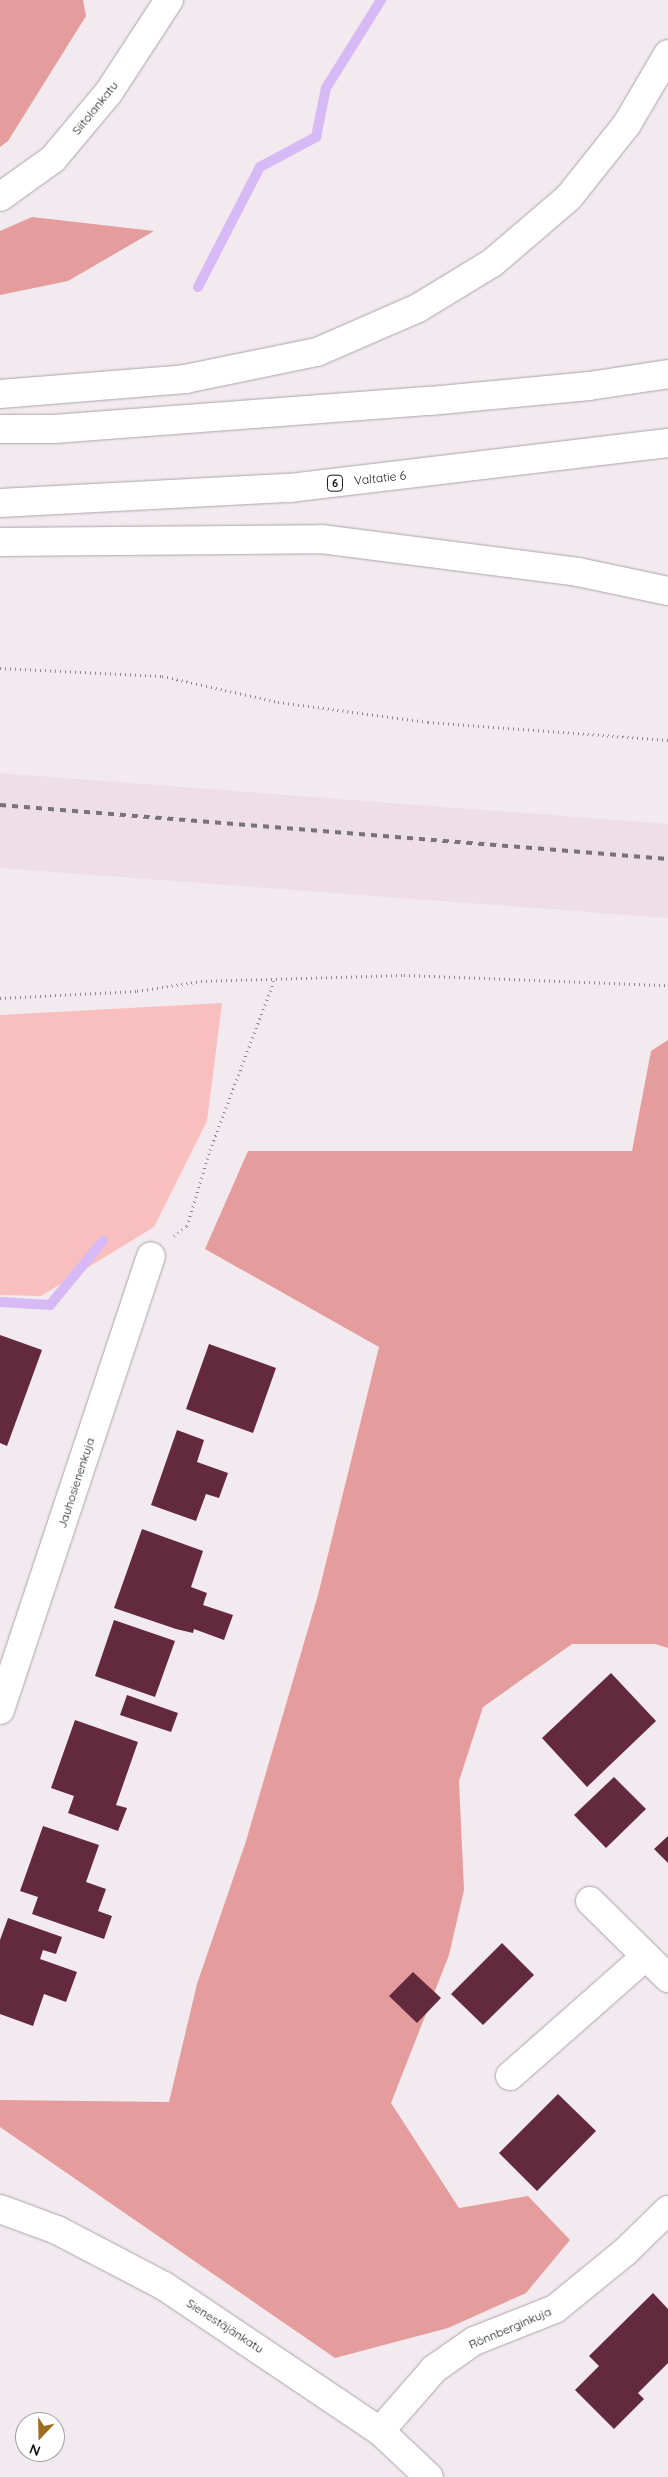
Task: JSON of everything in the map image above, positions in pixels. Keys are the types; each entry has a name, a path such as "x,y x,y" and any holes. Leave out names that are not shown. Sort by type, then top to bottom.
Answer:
{"main road":[{"name":"Siitolankatu","path":"0,197 53,158 109,92 169,0"},
{"path":"0,394 185,379 308,354 418,308 492,263 570,197 627,124 668,54"},
{"path":"0,429 54,429 430,401 589,386 668,374"},
{"name":"Valtatie 6","path":"0,504 290,488 668,444"},
{"path":"0,542 321,539 578,572 668,591"},
{"name":"Jauhosienenkuja","path":"0,1710 151,1256"},
{"path":"590,1901 668,1978"},
{"path":"510,2076 646,1956"},
{"name":"Sienestäjänkatu","path":"0,2209 56,2230 164,2286 380,2431 429,2477"},
{"name":"Rönnberginkuja","path":"380,2431 434,2369 474,2341 555,2309 625,2252 668,2210"}],"path":[{"path":"0,668 162,676 278,702 428,722 668,740"},
{"path":"0,998 137,991 201,982 274,981 404,975 668,985"},
{"path":"151,1256 187,1226 210,1150 274,981"}],"shaded area":[{"path":"0,0 83,0 86,16 8,141 0,147"},
{"path":"32,217 154,231 68,281 0,295 0,231"},
{"path":"0,773 668,824 668,918 0,868"},
{"path":"222,1003 207,1121 154,1227 41,1296 0,1295 0,1015"},
{"path":"668,1040 668,1648 655,1644 572,1644 483,1707 459,1781 464,1890 449,1955 391,2103 459,2208 528,2196 570,2240 526,2293 448,2328 335,2358 0,2127 0,2100 169,2102 197,1984 246,1841 318,1595 379,1347 205,1249 248,1151 632,1151 651,1051"}],"building":[{"path":"0,1335 42,1350 7,1446 0,1443"},
{"path":"209,1344 276,1368 253,1433 186,1409"},
{"path":"177,1430 204,1440 197,1462 228,1473 219,1498 206,1494 196,1521 151,1505"},
{"path":"142,1529 203,1551 191,1587 207,1593 203,1605 233,1615 224,1640 194,1629 193,1633 176,1629 114,1608"},
{"path":"114,1620 175,1641 155,1697 95,1676"},
{"path":"611,1673 656,1721 587,1787 542,1738"},
{"path":"127,1695 178,1713 171,1732 120,1715"},
{"path":"75,1720 138,1742 116,1805 127,1808 118,1831 68,1813 74,1796 51,1788"},
{"path":"614,1777 646,1809 606,1848 574,1815"},
{"path":"43,1826 99,1845 86,1882 106,1889 98,1911 112,1916 104,1939 32,1914 38,1897 20,1891"},
{"path":"668,1836 668,1863 654,1849"},
{"path":"8,1918 62,1937 56,1954 43,1950 40,1959 77,1972 66,2002 44,1994 33,2026 0,2014 0,1940"},
{"path":"502,1943 534,1975 483,2025 451,1994"},
{"path":"413,1972 441,1998 417,2023 389,1996"},
{"path":"558,2094 596,2131 537,2191 499,2153"},
{"path":"653,2293 668,2309 668,2363 638,2393 644,2399 614,2429 575,2390 599,2366 589,2356"}],"waterway":[{"path":"198,287 260,167 316,137 326,88 381,0"},
{"path":"0,1302 50,1305 103,1241"}],"railway":[{"path":"0,805 668,859"}]}
